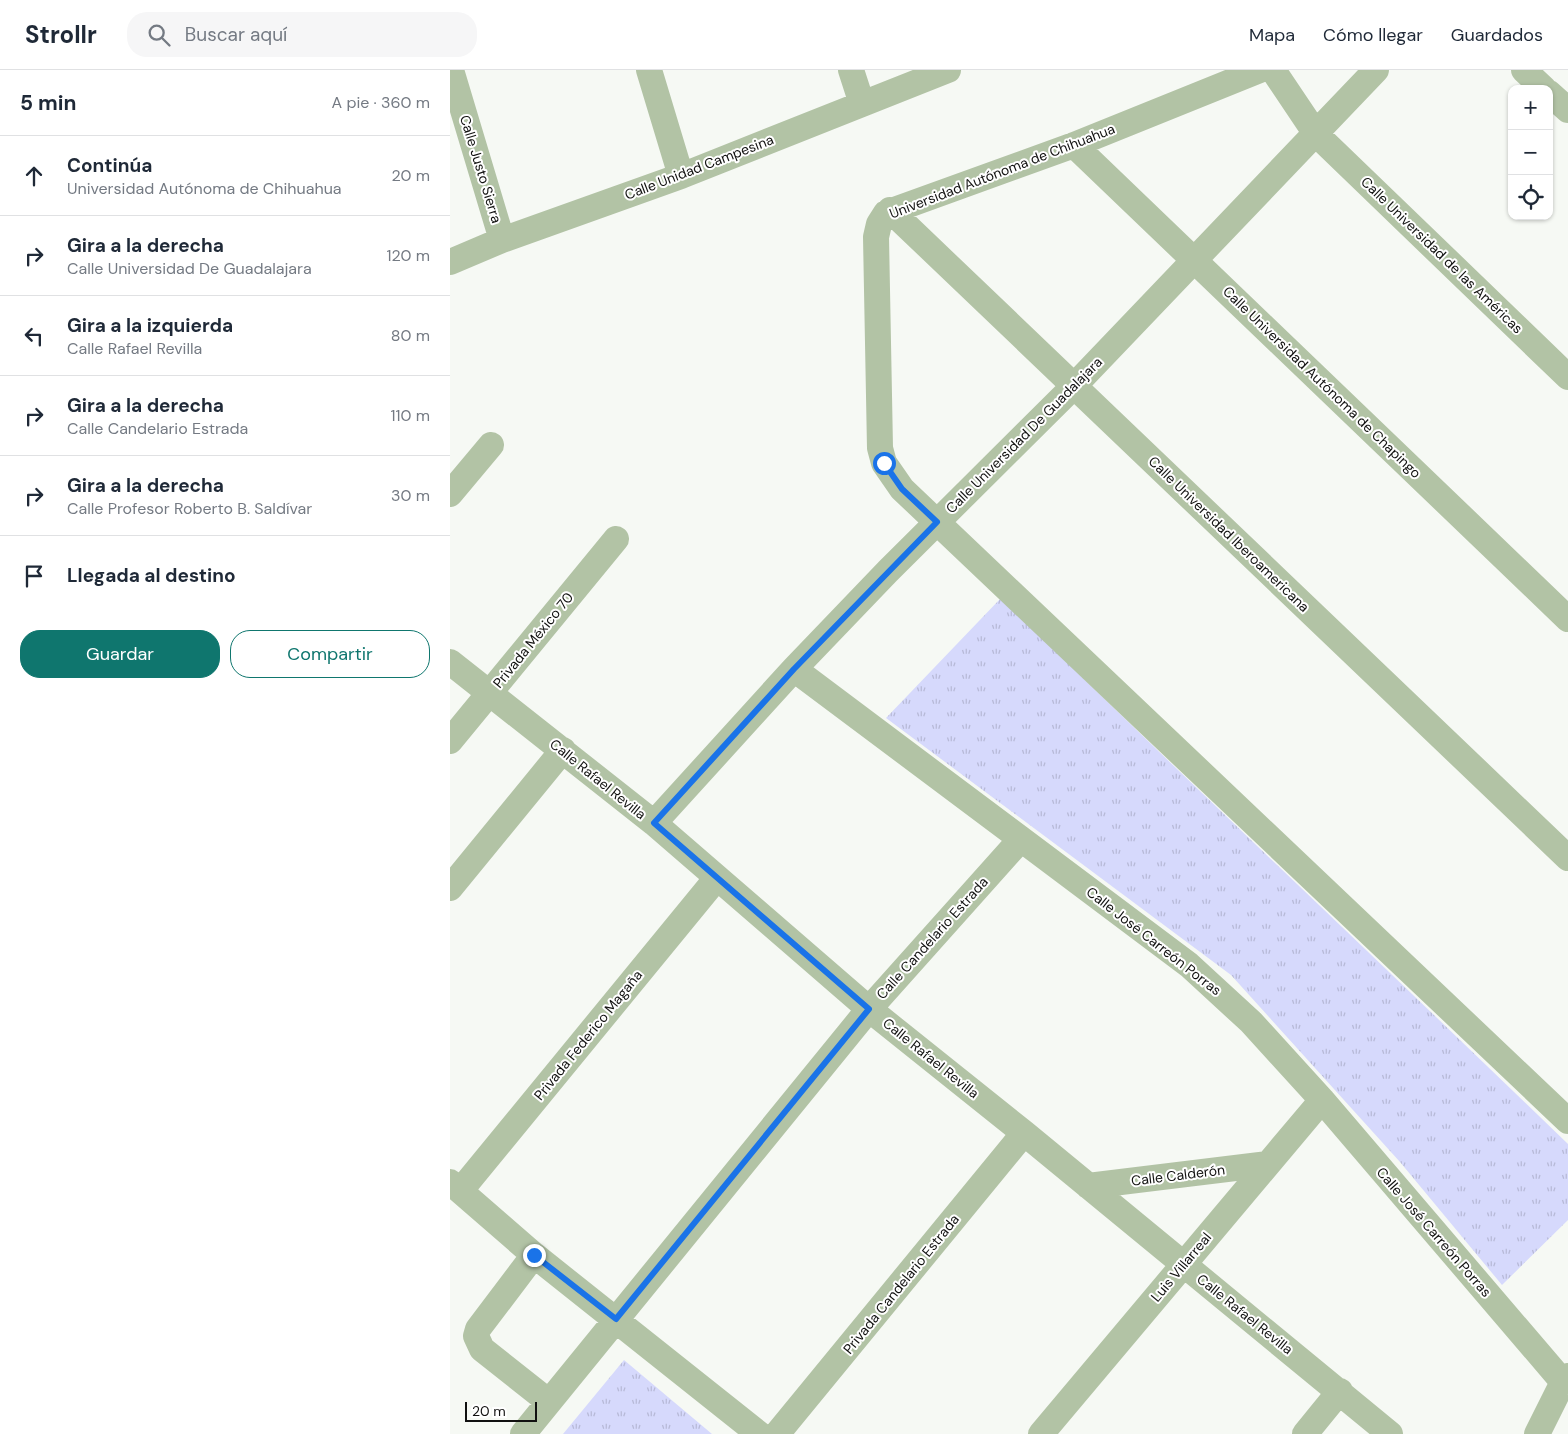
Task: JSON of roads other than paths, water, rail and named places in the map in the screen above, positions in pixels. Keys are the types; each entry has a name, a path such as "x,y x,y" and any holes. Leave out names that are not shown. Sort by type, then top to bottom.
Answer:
{"street":[{"name":"Calle Justo Sierra","path":"451,70 502,240"},
{"path":"649,70 681,176"},
{"path":"851,70 862,104"},
{"name":"Calle Unidad Campesina","path":"450,262 502,240 681,176 948,70"},
{"name":"Universidad Autónoma de Chihuahua","path":"1260,70 1074,145 890,210 879,224 876,237 880,448 884,463 902,489 1568,1121"},
{"name":"Calle Universidad de las Américas","path":"1273,70 1316,134 1568,377"},
{"name":"Calle Universidad De Guadalajara","path":"654,823 794,669 937,522 1074,386 1376,70"},
{"path":"1524,70 1540,85"},
{"path":"1553,97 1568,110"},
{"name":"Calle Universidad Autónoma de Chapingo","path":"1074,145 1568,619"},
{"name":"Calle Universidad Iberoamericana","path":"890,210 1568,858"},
{"path":"450,494 491,445"},
{"name":"Privada México 70","path":"450,741 616,539"},
{"name":"Calle Rafael Revilla","path":"450,662 654,823 716,879 869,1009 1024,1133 1390,1434"},
{"name":"Calle José Carreón Porras","path":"794,669 1209,982 1252,1022 1322,1100 1565,1379"},
{"path":"450,888 562,750"},
{"name":"Calle Candelario Estrada","path":"523,1434 869,1009 1021,840"},
{"name":"Privada Federico Magaña","path":"455,1186 716,879"},
{"name":"Luis Villarreal","path":"1042,1434 1182,1264 1322,1100"},
{"name":"Privada Candelario Estrada","path":"777,1434 1024,1133"},
{"name":"Calle Calderón","path":"1088,1186 1268,1164"},
{"path":"455,1186 534,1255 759,1434"},
{"path":"534,1255 478,1329 476,1336 482,1349 549,1402"},
{"path":"1537,1434 1565,1379"},
{"path":"1305,1434 1340,1391"}]}
